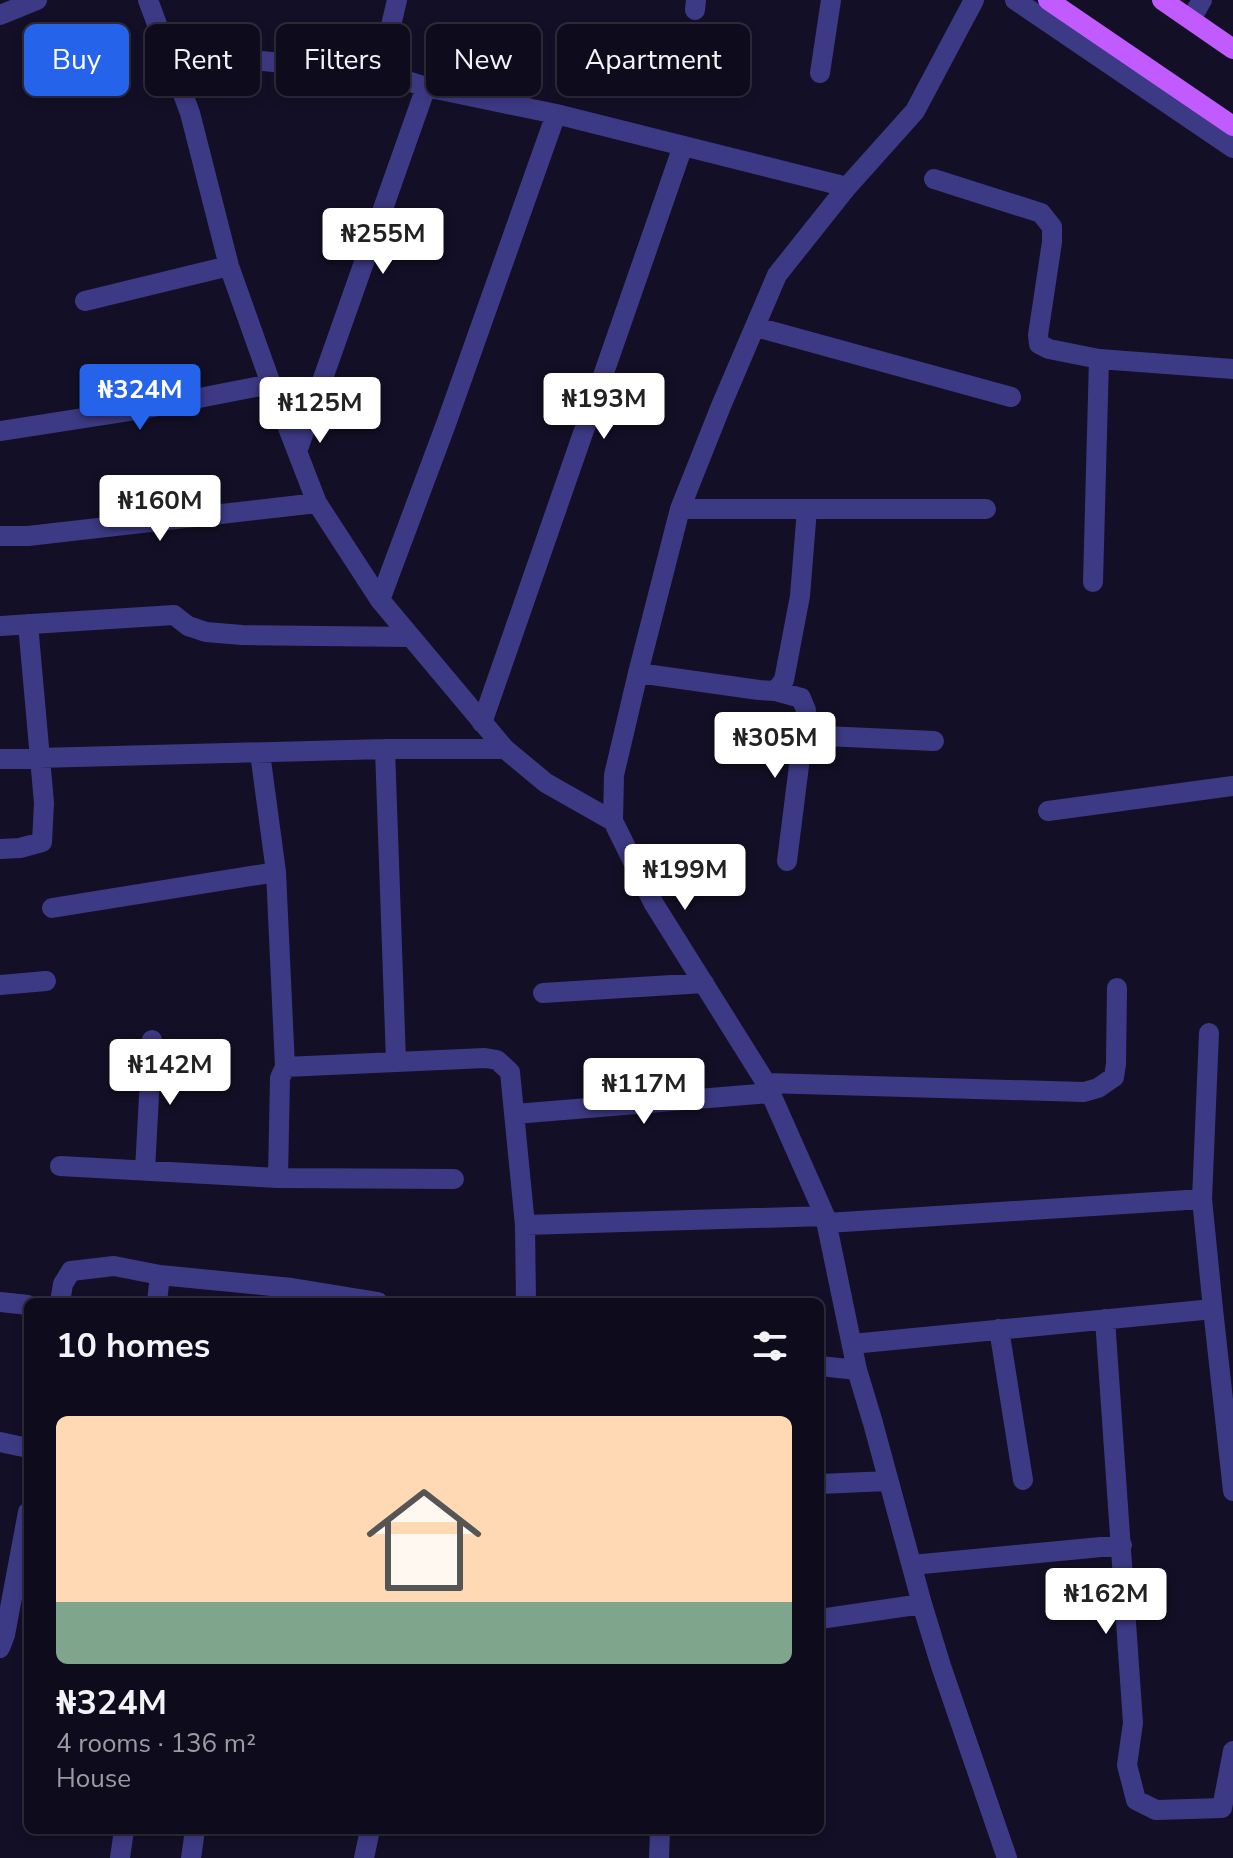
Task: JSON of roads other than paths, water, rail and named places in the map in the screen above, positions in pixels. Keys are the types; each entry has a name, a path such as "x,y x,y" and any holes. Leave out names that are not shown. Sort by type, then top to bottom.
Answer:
{"main road":[{"path":"1048,0 1233,126"},
{"path":"1162,0 1233,49"}],"street":[{"path":"0,15 37,0"},
{"path":"148,0 157,24"},
{"path":"391,24 397,0"},
{"path":"820,73 831,0"},
{"path":"974,0 915,111 847,187 777,275 680,509 614,775 613,821 654,904 768,1088 826,1219 857,1370 922,1604 1007,1858"},
{"path":"1015,0 1233,148"},
{"path":"1191,19 1202,0"},
{"path":"298,449 426,87 410,82"},
{"path":"184,96 229,266 317,503 380,600 505,749 546,783 613,821"},
{"path":"469,96 556,114 847,187"},
{"path":"380,600 556,114"},
{"path":"482,723 683,146"},
{"path":"934,179 1041,213 1052,227 1039,344 1049,349 1099,359 1233,369"},
{"path":"85,301 229,266"},
{"path":"756,327 1011,397"},
{"path":"1093,582 1099,359"},
{"path":"0,431 148,408 271,384"},
{"path":"0,536 28,536 317,503"},
{"path":"680,509 986,509"},
{"path":"776,691 784,680 800,596 807,509"},
{"path":"0,626 174,615 188,626 206,632 411,637"},
{"path":"0,849 42,842 44,803 28,624"},
{"path":"638,673 776,691 801,698 806,710 787,861"},
{"path":"803,735 934,741"},
{"path":"385,749 396,1061"},
{"path":"0,759 505,749"},
{"path":"260,753 276,872 285,1067 280,1078 278,1178"},
{"path":"1048,811 1233,786"},
{"path":"52,908 276,872"},
{"path":"0,985 46,981"},
{"path":"543,993 704,983"},
{"path":"515,1114 768,1088 1084,1092 1098,1088 1114,1077 1117,988"},
{"path":"1209,1033 1202,1199 1233,1491"},
{"path":"145,1170 152,1040"},
{"path":"285,1067 485,1058 497,1060 510,1072 525,1225 526,1298"},
{"path":"60,1166 278,1178 454,1179"},
{"path":"525,1225 826,1219 1202,1199"},
{"path":"61,1298 63,1284 71,1271 114,1266 160,1275 292,1288 353,1298"},
{"path":"157,1298 160,1275"},
{"path":"0,1302 24,1305"},
{"path":"852,1344 1213,1309"},
{"path":"1105,1319 1133,1723 1127,1765 1136,1800 1156,1810 1227,1807 1233,1751"},
{"path":"999,1329 1023,1480"},
{"path":"824,1366 857,1370"},
{"path":"0,1442 24,1447"},
{"path":"824,1484 888,1481"},
{"path":"0,1648 24,1531"},
{"path":"912,1565 1122,1545"},
{"path":"824,1618 922,1604"},
{"path":"120,1858 123,1834"},
{"path":"191,1858 194,1834"},
{"path":"364,1858 369,1834"},
{"path":"659,1858 660,1834"}]}
